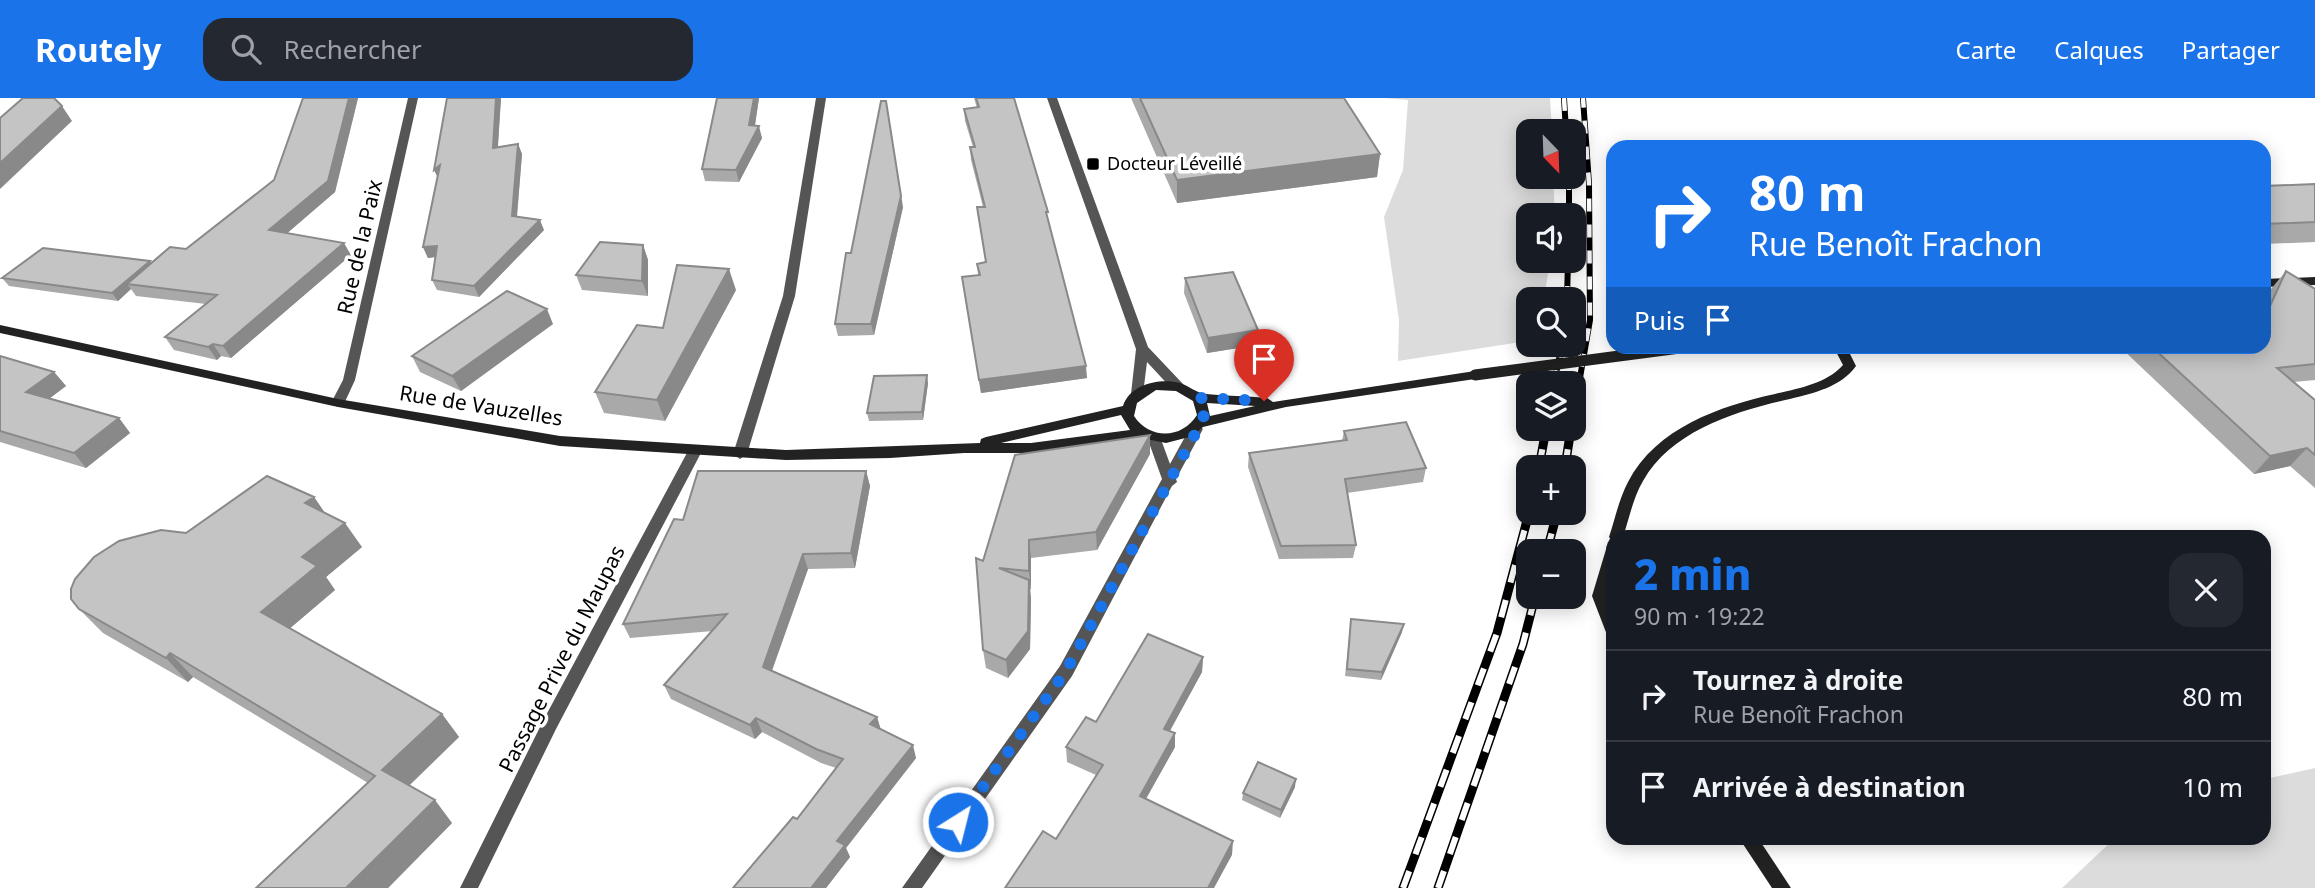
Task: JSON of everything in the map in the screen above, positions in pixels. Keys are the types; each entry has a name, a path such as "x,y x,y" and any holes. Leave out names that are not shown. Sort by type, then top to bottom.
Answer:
{"main road":[{"path":"2271,283 2315,281"},
{"name":"Rue de Vauzelles","path":"0,329 338,403 560,441 740,454 890,453 964,448 1031,448 1148,435"},
{"path":"1286,402 1199,398 1178,387 1156,386 1138,394 1128,409 1130,422 1148,435 1177,438 1198,426 1286,402 1632,354"},
{"path":"1618,530 1636,480 1667,443 1718,415 1760,401 1811,389 1842,376 1850,366 1843,354"},
{"path":"1198,426 1204,415 1199,398"},
{"name":"Rue de Vauzelles","path":"964,448 1128,409"},
{"path":"1606,575 1600,596 1606,613"},
{"path":"1753,845 1782,888"}],"street":[{"name":"Rue de la Paix","path":"338,403 349,380 413,98"},
{"path":"740,454 789,296 821,98"},
{"path":"1052,98 1142,349 1178,387"},
{"path":"1138,394 1142,349"},
{"path":"911,888 1066,671 1198,426"},
{"path":"1148,435 1170,482"},
{"name":"Passage Prive du Maupas","path":"469,888 550,724 695,451"}],"shaded area":[{"path":"1384,98 1550,98 1551,119 1516,119 1516,189 1554,189 1554,203 1516,203 1516,273 1548,273 1546,287 1516,287 1516,343 1398,361 1399,320 1384,217 1403,170 1408,100"},
{"path":"2315,768 2315,888 2062,888 2108,845 2271,845 2271,778"}],"building":[{"path":"23,98 54,98 62,106 0,163 0,118"},
{"path":"303,98 349,98 328,181 269,230 344,243 223,346 213,344 208,347 165,337 217,295 127,284 170,247 186,249 274,180"},
{"path":"447,98 496,98 493,148 518,144 512,216 540,220 474,286 432,280 437,246 423,247 440,165 434,170"},
{"path":"717,98 754,98 749,125 759,126 736,170 702,169"},
{"path":"976,98 1014,98 1048,212 1086,366 979,380 962,277 980,275 977,264 986,262 977,207 985,207 970,147 975,147 964,109 979,107"},
{"path":"1140,98 1344,98 1380,154 1177,180"},
{"path":"881,101 886,101 901,196 871,324 835,324 846,253 851,253"},
{"path":"2315,184 2315,222 2271,224 2271,186"},
{"path":"600,242 643,245 642,281 576,275"},
{"path":"43,248 150,261 112,293 2,278"},
{"path":"677,265 729,269 657,400 595,392 637,325 663,328"},
{"path":"2286,271 2315,289 2315,364 2277,368 2315,400 2315,455 2307,448 2270,456 2160,354 2271,354 2271,304"},
{"path":"1233,272 1258,330 1208,338 1185,278"},
{"path":"507,291 547,309 452,376 412,356"},
{"path":"0,356 54,372 26,392 119,418 74,453 0,431"},
{"path":"927,375 922,412 867,413 874,376"},
{"path":"1406,422 1426,468 1345,479 1356,545 1281,546 1249,453 1347,440 1344,431"},
{"path":"1150,435 1096,532 1029,540 1029,571 999,568 1029,580 1028,631 1006,660 983,650 976,558 983,561 1015,455"},
{"path":"698,471 866,471 851,553 803,554 763,667 877,717 870,724 913,745 837,841 845,845 811,888 733,888 793,817 797,819 843,759 816,749 756,718 750,725 664,685 727,614 623,624 674,519 683,520"},
{"path":"267,476 314,497 305,503 345,523 302,557 317,566 261,612 442,714 382,770 435,800 346,888 256,888 375,776 170,653 166,658 79,609 71,599 75,579 94,557 119,541 161,530 186,533"},
{"path":"1351,619 1404,624 1382,672 1347,669"},
{"path":"1148,634 1203,657 1164,729 1175,733 1140,796 1233,841 1208,888 1005,888 1043,831 1056,839 1103,765 1066,747 1086,717 1096,722"},
{"path":"1258,762 1296,779 1281,810 1243,793"}],"railway":[{"path":"1564,98 1565,119"},
{"path":"1581,371 1590,320 1589,184 1583,98"},
{"path":"1569,189 1569,203"},
{"path":"1567,287 1568,273"},
{"path":"1557,371 1559,357"},
{"path":"1541,455 1544,441"},
{"path":"1567,455 1569,441"},
{"path":"1403,888 1497,633 1526,525"},
{"path":"1550,539 1554,525"},
{"path":"1438,888 1523,644 1532,609"}],"place":[{"name":"Docteur Léveillé","path":"1093,164"}],"route":[{"path":"958,822 1066,671 1201,423 1204,415 1199,398 1264,401"}]}
